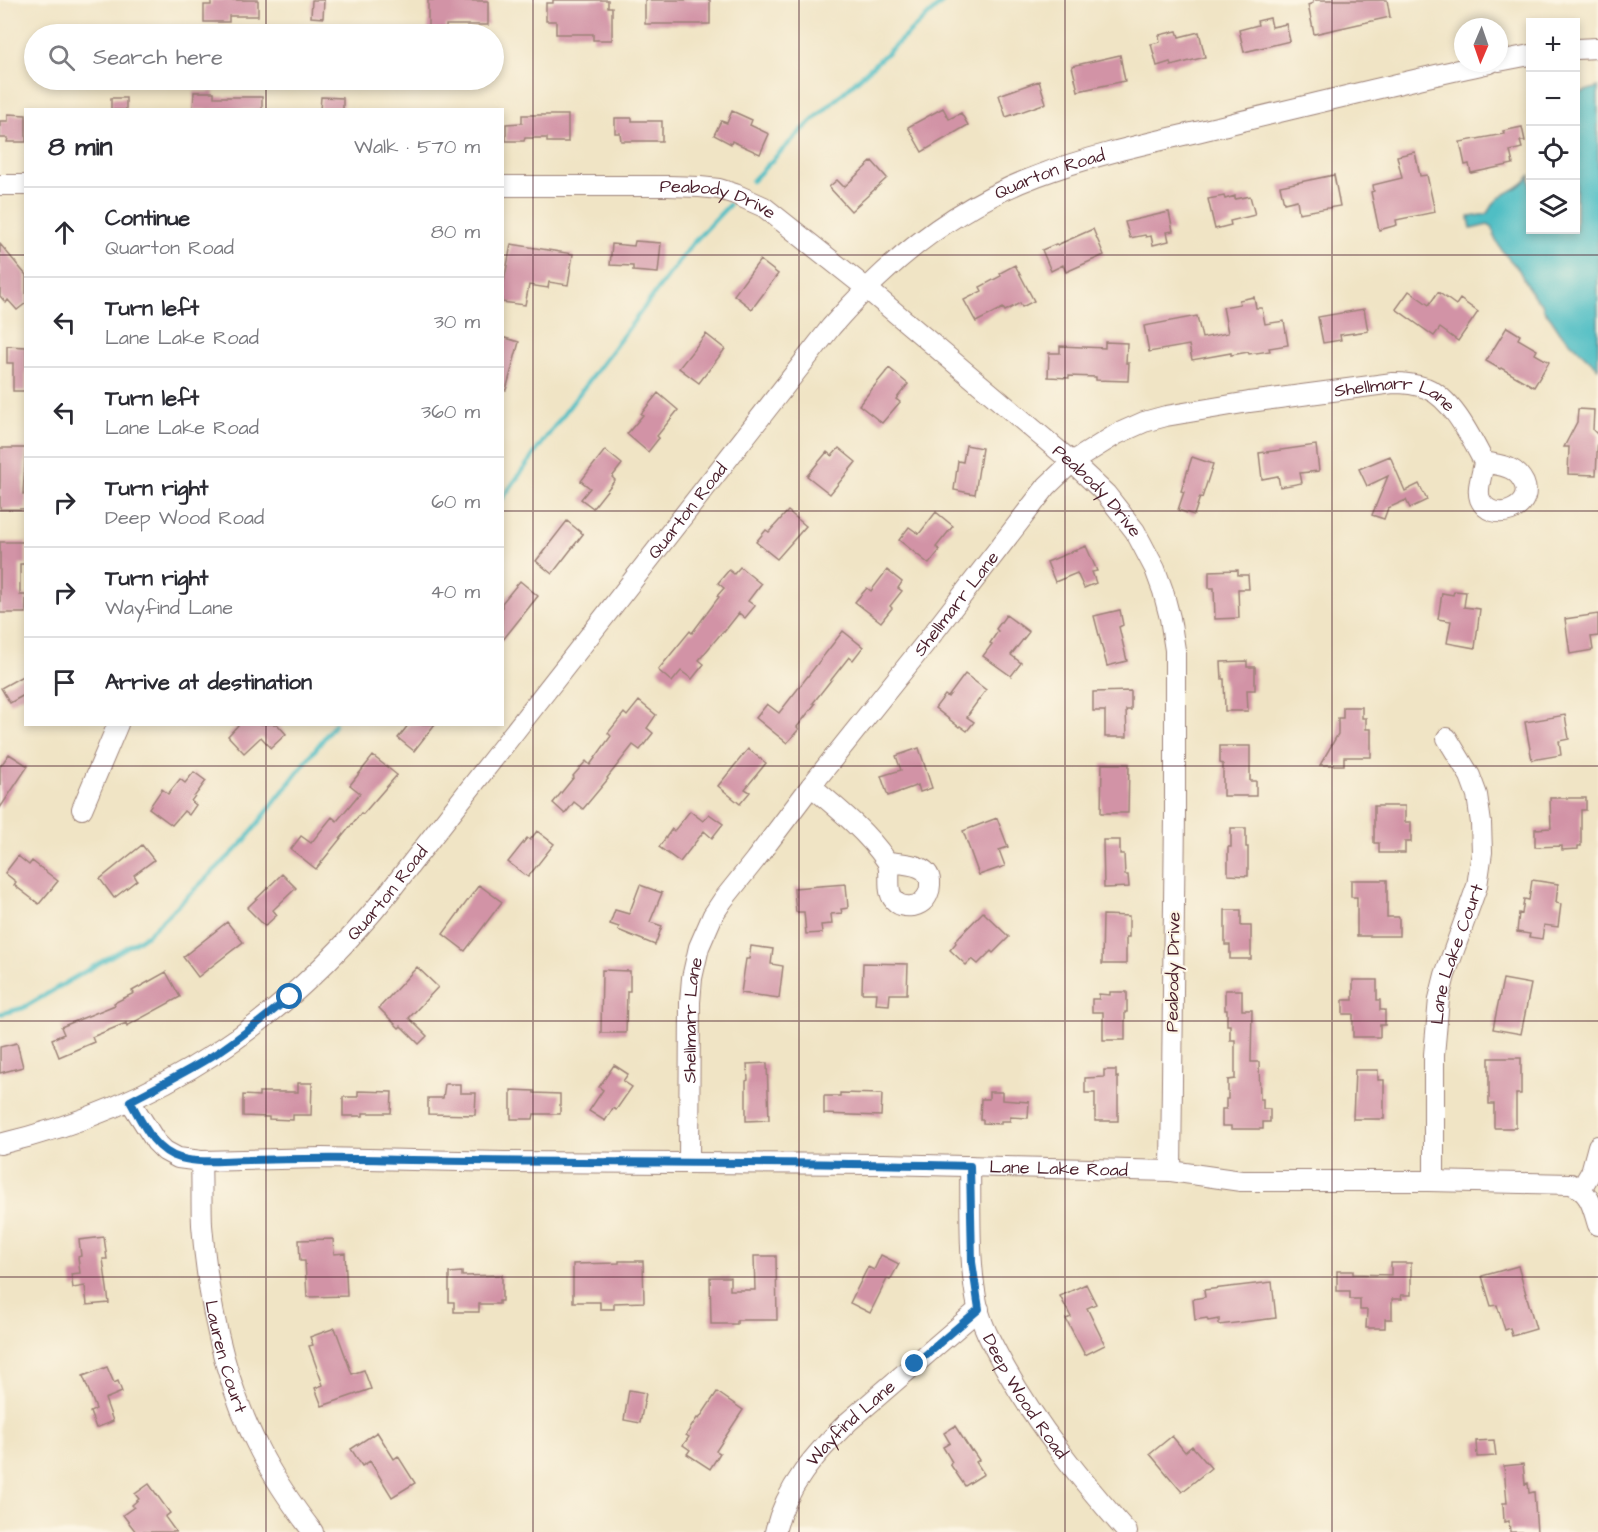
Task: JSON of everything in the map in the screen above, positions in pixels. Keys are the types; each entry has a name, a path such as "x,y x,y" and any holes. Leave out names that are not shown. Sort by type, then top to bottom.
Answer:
{"street":[{"path":"1580,49 1598,48"},
{"path":"1508,59 1526,56"},
{"name":"Quarton Road","path":"0,1144 73,1124 130,1101 190,1069 222,1050 260,1022 316,974 371,914 447,819 796,370 866,288 927,235 979,203 1036,176 1098,157 1454,72"},
{"path":"0,185 24,185"},
{"name":"Peabody Drive","path":"504,186 668,186 719,189 764,207 866,288 1072,462 1106,494 1136,531 1163,591 1175,650 1171,1171"},
{"name":"Shellmarr Lane","path":"688,1162 692,978 699,947 713,915 811,786 1047,486 1072,462 1117,434 1144,422 1166,416 1393,382 1428,389 1445,402 1460,419 1484,462"},
{"path":"82,809 117,726"},
{"name":"Lane Lake Court","path":"1434,1181 1434,1055 1439,999 1445,975 1477,886 1482,852 1477,795 1470,776 1447,738"},
{"path":"811,786 856,826 888,862"},
{"name":"Lane Lake Road","path":"130,1101 151,1136 165,1151 178,1158 201,1161 322,1158 970,1166 1171,1171 1241,1181 1571,1184 1581,1189"},
{"path":"1598,1146 1591,1172 1581,1189 1588,1197 1598,1225"},
{"name":"Lauren Court","path":"201,1161 202,1224 206,1257 213,1308 230,1380 260,1452 282,1491 313,1532"},
{"name":"Deep Wood Road","path":"970,1166 972,1262 979,1309 992,1344 1028,1406 1065,1459 1127,1532"},
{"name":"Wayfind Lane","path":"775,1532 784,1504 794,1485 828,1441 979,1309"}],"water":[{"path":"1598,87 1598,368 1560,332 1526,284 1519,270 1503,252 1495,239 1493,228 1488,225 1471,229 1469,217 1487,214 1497,200 1526,181 1526,234 1580,234 1580,93"}],"building":[{"path":"211,0 258,0 258,16 229,16 229,22 204,22 204,5 211,5"},
{"path":"312,0 324,0 323,18 311,17"},
{"path":"428,0 488,1 488,24 428,24"},
{"path":"553,0 608,0 608,7 612,7 612,40 593,40 593,34 556,34 556,21 546,21 546,3 553,3"},
{"path":"645,0 710,0 710,24 645,24"},
{"path":"1313,0 1387,0 1390,17 1314,34 1308,5 1313,3"},
{"path":"1270,18 1272,27 1286,24 1290,41 1244,52 1239,30 1258,25 1257,21"},
{"path":"1177,31 1179,37 1199,32 1205,57 1171,66 1170,62 1157,66 1151,44 1160,42 1159,35"},
{"path":"1120,55 1125,81 1078,91 1072,66"},
{"path":"1039,81 1046,103 1006,117 999,95"},
{"path":"194,92 214,92 214,97 262,97 262,108 193,108"},
{"path":"321,97 343,98 343,108 320,108"},
{"path":"111,98 126,98 126,108 111,108"},
{"path":"943,108 949,119 961,113 968,125 922,152 908,127"},
{"path":"732,111 752,120 750,125 769,134 760,154 732,141 731,144 714,135 721,121 727,123"},
{"path":"8,114 24,115 24,142 7,142 8,138 0,138 0,121 8,121"},
{"path":"522,115 568,115 568,142 547,142 547,138 506,141 506,124 522,123"},
{"path":"615,118 632,118 632,121 662,121 662,141 621,141 620,133 615,133"},
{"path":"1522,127 1525,141 1520,141 1522,148 1510,151 1513,164 1471,173 1469,164 1465,165 1460,142 1504,134 1503,131"},
{"path":"1415,152 1420,176 1427,175 1435,212 1396,220 1397,225 1379,230 1371,192 1374,191 1373,185 1402,178 1397,156"},
{"path":"872,161 887,178 851,211 829,187 837,180 844,187"},
{"path":"1334,175 1340,206 1299,213 1297,200 1284,203 1280,186"},
{"path":"1224,196 1225,199 1235,196 1235,199 1250,196 1255,215 1230,221 1231,225 1215,229 1208,199"},
{"path":"1169,212 1173,231 1167,232 1169,241 1153,245 1151,236 1130,238 1125,222"},
{"path":"1093,229 1104,255 1066,272 1063,265 1051,271 1042,250"},
{"path":"635,241 661,243 658,273 633,271 633,266 610,265 612,244 634,246"},
{"path":"0,244 24,273 24,305 17,310 8,300 6,303 0,296"},
{"path":"511,244 573,254 568,285 549,282 548,288 529,285 525,305 504,302 504,282"},
{"path":"760,260 778,274 752,309 734,295"},
{"path":"1015,265 1034,301 1022,307 1020,303 1005,311 1003,308 976,322 964,300 982,291 980,287 1001,276 1000,273"},
{"path":"1409,291 1429,305 1438,292 1456,305 1460,299 1478,312 1458,341 1440,328 1434,336 1396,309"},
{"path":"1254,297 1256,308 1262,308 1265,324 1284,321 1288,345 1269,348 1270,351 1231,355 1231,353 1192,360 1189,345 1149,352 1144,326 1197,316 1202,338 1228,333 1223,307 1240,304 1239,300"},
{"path":"1364,309 1368,331 1340,335 1341,340 1323,343 1318,317"},
{"path":"1507,327 1520,335 1518,339 1537,350 1535,354 1549,362 1534,387 1486,361"},
{"path":"706,334 725,349 699,383 679,368"},
{"path":"504,338 519,342 506,390 504,390"},
{"path":"1105,342 1127,343 1128,381 1096,380 1096,377 1048,377 1049,353 1060,353 1060,346 1105,348"},
{"path":"7,346 24,347 24,391 13,391 13,363 7,363"},
{"path":"889,368 908,384 896,399 900,402 882,423 859,405"},
{"path":"658,393 678,410 657,436 659,438 648,452 627,434"},
{"path":"1578,409 1594,410 1593,430 1598,435 1596,475 1568,474 1569,447 1564,447 1577,422"},
{"path":"966,445 982,448 975,494 954,490 958,461 963,462"},
{"path":"1316,445 1319,471 1300,473 1302,483 1280,487 1278,476 1262,479 1259,453"},
{"path":"0,448 24,448 24,509 0,509"},
{"path":"839,448 856,462 830,494 807,476 827,452 832,456"},
{"path":"605,450 622,464 612,477 615,480 593,508 581,499 590,488 581,481"},
{"path":"1390,456 1405,491 1419,484 1427,500 1410,508 1406,500 1388,508 1384,519 1372,515 1388,476 1367,486 1359,469"},
{"path":"1192,457 1213,464 1194,515 1178,510 1184,492 1181,491"},
{"path":"788,511 806,526 777,559 756,542 766,530 769,532"},
{"path":"936,512 953,526 936,547 940,550 929,564 899,540 909,527 919,534"},
{"path":"567,521 583,534 552,574 536,561"},
{"path":"0,542 24,542 24,564 20,564 20,595 24,595 24,613 0,613"},
{"path":"1086,546 1097,571 1092,572 1096,583 1084,588 1077,573 1055,582 1047,562"},
{"path":"740,567 761,584 748,601 755,606 745,618 739,613 723,631 699,660 704,664 692,679 681,671 672,682 658,670 690,631 692,633 719,597 717,596 724,588 718,583 729,570 734,574"},
{"path":"887,570 902,582 898,588 902,591 881,622 855,602 867,588 871,591"},
{"path":"1238,570 1238,575 1248,575 1249,589 1238,589 1239,618 1215,619 1214,588 1209,588 1209,571"},
{"path":"520,581 538,596 504,638 504,601"},
{"path":"1454,591 1466,592 1464,607 1480,609 1475,648 1447,643 1451,621 1438,619 1442,593 1453,595"},
{"path":"1120,610 1123,625 1119,627 1127,661 1107,666 1094,616"},
{"path":"1598,614 1598,636 1591,637 1593,650 1570,654 1565,619"},
{"path":"1006,615 1029,632 1011,655 1021,663 1011,676 983,656 992,644 990,643 998,631 996,629"},
{"path":"843,631 863,647 853,660 849,657 813,703 815,704 797,727 799,729 787,743 756,718 767,704 779,713"},
{"path":"1247,661 1247,667 1255,667 1255,690 1247,690 1248,711 1225,711 1221,662"},
{"path":"965,674 986,690 967,717 974,722 967,731 935,708 945,695 948,697"},
{"path":"24,675 24,695 10,703 1,688"},
{"path":"1131,691 1131,710 1126,710 1127,737 1105,737 1105,711 1093,711 1093,692"},
{"path":"639,701 656,715 647,728 653,733 640,750 633,745 583,809 574,802 565,814 553,803 586,761 590,765 611,736 608,733 624,713 627,716"},
{"path":"1343,707 1362,707 1362,718 1366,718 1366,729 1371,729 1371,757 1344,757 1344,765 1320,765 1338,734 1338,718 1343,718"},
{"path":"1565,715 1569,739 1559,741 1561,755 1532,760 1525,722"},
{"path":"237,726 279,726 286,734 271,748 261,737 244,753 228,736"},
{"path":"407,726 433,726 414,751 398,738"},
{"path":"1220,746 1250,746 1250,781 1256,781 1256,796 1223,796 1223,764 1220,763"},
{"path":"919,748 932,788 920,792 918,785 888,796 881,776 901,770 896,756"},
{"path":"748,749 766,763 745,789 750,792 740,804 718,786"},
{"path":"9,754 28,766 0,808 0,767"},
{"path":"373,756 397,775 363,814 361,813 316,869 291,849 301,836 311,843 332,817 337,821 360,793 350,785"},
{"path":"1102,764 1129,764 1128,813 1101,813"},
{"path":"194,772 206,781 191,801 196,805 189,815 184,811 172,825 149,808 162,789 168,794 180,779 185,783"},
{"path":"1550,798 1586,798 1586,810 1581,810 1581,846 1578,846 1578,849 1562,850 1562,846 1535,847 1535,829 1551,828"},
{"path":"1374,806 1405,806 1405,822 1411,822 1411,842 1405,842 1405,853 1379,853 1379,843 1374,843"},
{"path":"690,811 703,821 709,814 723,824 712,838 704,831 680,862 659,847 672,829 674,831"},
{"path":"997,818 1008,847 999,850 1005,866 979,875 963,831"},
{"path":"1231,828 1246,828 1248,876 1228,875"},
{"path":"537,831 554,844 528,877 508,862 527,838 530,840"},
{"path":"1103,840 1120,840 1120,854 1124,854 1125,875 1128,875 1129,887 1104,888"},
{"path":"142,845 154,860 134,875 137,880 114,898 100,879"},
{"path":"18,856 29,865 32,861 58,881 39,904 14,885 16,882 5,873"},
{"path":"282,874 296,888 273,910 277,915 265,926 247,908"},
{"path":"1351,880 1387,880 1387,917 1399,917 1399,936 1357,936 1357,897 1351,897"},
{"path":"1532,880 1558,884 1556,903 1561,904 1558,927 1544,925 1542,939 1517,932 1519,913 1522,914 1524,899 1529,900"},
{"path":"846,884 848,908 841,909 842,913 831,914 832,924 821,925 822,933 806,934 804,912 796,912 794,888"},
{"path":"479,885 502,902 465,951 443,934"},
{"path":"640,885 662,893 650,922 662,926 655,945 618,930 619,927 610,924 615,910 629,914"},
{"path":"1225,910 1241,910 1241,926 1251,926 1251,959 1230,959 1230,945 1225,945"},
{"path":"983,912 1009,937 978,964 972,959 966,965 950,950 956,943 955,941"},
{"path":"1103,915 1129,916 1126,964 1102,964"},
{"path":"227,922 243,942 198,977 183,957"},
{"path":"751,946 773,949 771,964 783,966 779,998 741,993 746,959 749,959"},
{"path":"863,963 908,964 907,994 890,994 889,1005 876,1004 877,993 862,993"},
{"path":"417,967 438,987 409,1018 427,1036 419,1044 379,1008"},
{"path":"602,970 630,971 626,1033 601,1033"},
{"path":"166,972 180,997 127,1026 126,1023 92,1037 94,1042 59,1057 52,1039 64,1034 61,1027 115,1005 114,1003 134,993 132,991"},
{"path":"1503,979 1531,984 1521,1034 1493,1029"},
{"path":"1353,980 1377,980 1377,1000 1380,1000 1380,1010 1385,1010 1385,1025 1380,1025 1380,1037 1353,1037 1353,1014 1343,1014 1343,1000 1353,1000"},
{"path":"1225,990 1242,990 1242,1010 1252,1010 1251,1062 1259,1062 1260,1099 1263,1099 1263,1109 1270,1109 1270,1122 1263,1122 1263,1129 1231,1129 1231,1126 1222,1126 1222,1109 1226,1109 1226,1099 1228,1099 1228,1080 1235,1079 1235,1040 1230,1040 1230,1025 1227,1025"},
{"path":"1110,992 1127,992 1125,1040 1103,1040 1103,1012 1092,1012 1092,999 1099,999 1099,994 1110,995"},
{"path":"17,1043 23,1067 0,1073 0,1047"},
{"path":"1489,1058 1521,1058 1521,1094 1516,1094 1516,1128 1494,1128 1494,1104 1489,1104"},
{"path":"767,1063 769,1120 746,1121 747,1064"},
{"path":"614,1065 628,1074 623,1081 632,1087 616,1110 613,1108 605,1121 589,1111 603,1090 599,1087"},
{"path":"1104,1070 1116,1070 1116,1078 1118,1077 1118,1121 1095,1121 1095,1093 1085,1093 1085,1078 1104,1077"},
{"path":"1355,1070 1378,1070 1378,1080 1384,1080 1384,1119 1353,1119"},
{"path":"298,1083 312,1083 311,1115 293,1115 293,1120 243,1116 243,1095 259,1096 259,1092 298,1092"},
{"path":"445,1084 460,1084 460,1093 476,1093 475,1115 428,1114 428,1098 443,1098"},
{"path":"511,1090 560,1094 560,1114 534,1114 533,1119 511,1119"},
{"path":"358,1091 392,1092 391,1113 343,1116 343,1097 358,1097"},
{"path":"989,1092 1002,1092 1002,1100 1029,1102 1028,1118 1010,1117 1010,1121 1001,1121 1001,1124 983,1123 983,1120 980,1120 981,1099 989,1099"},
{"path":"840,1093 882,1094 881,1116 824,1114 824,1096 840,1096"},
{"path":"104,1237 107,1259 103,1259 109,1303 87,1305 85,1286 73,1288 71,1274 80,1273 79,1240"},
{"path":"333,1239 334,1254 345,1253 347,1296 307,1297 305,1261 300,1261 299,1240"},
{"path":"881,1255 899,1264 890,1280 887,1279 870,1313 850,1303 868,1267 874,1270"},
{"path":"754,1256 776,1256 777,1320 737,1320 737,1324 711,1324 710,1277 730,1277 730,1290 755,1290"},
{"path":"619,1261 643,1261 644,1302 614,1303 614,1309 600,1309 600,1302 573,1302 573,1264 619,1263"},
{"path":"1391,1263 1411,1263 1411,1295 1401,1295 1402,1299 1392,1299 1392,1319 1385,1319 1385,1328 1366,1328 1367,1310 1360,1310 1360,1299 1350,1299 1350,1291 1337,1291 1337,1271 1353,1271 1353,1274 1391,1275"},
{"path":"1518,1266 1536,1329 1512,1336 1510,1328 1505,1330 1497,1305 1491,1306 1482,1276"},
{"path":"462,1272 462,1276 502,1275 502,1301 499,1301 499,1304 479,1304 479,1312 454,1312 454,1302 449,1302 449,1273"},
{"path":"1272,1282 1276,1318 1219,1325 1219,1319 1195,1320 1193,1299 1205,1297 1204,1290"},
{"path":"1086,1284 1096,1304 1087,1308 1105,1345 1085,1355 1066,1319 1071,1317 1060,1296"},
{"path":"335,1328 352,1374 364,1370 371,1389 322,1406 315,1388 323,1385 309,1346 313,1345 310,1337"},
{"path":"107,1367 114,1383 118,1381 122,1392 105,1399 113,1421 96,1428 90,1412 96,1409 83,1376"},
{"path":"629,1390 646,1393 640,1423 624,1420"},
{"path":"717,1392 743,1410 716,1451 720,1453 710,1469 687,1454 690,1450 683,1445 689,1437 686,1435"},
{"path":"955,1426 979,1460 976,1462 984,1474 965,1486 950,1464 952,1462 943,1447 950,1443 944,1433"},
{"path":"377,1432 394,1459 398,1456 415,1483 392,1497 370,1461 362,1466 351,1449"},
{"path":"1172,1436 1185,1452 1192,1446 1211,1468 1182,1492 1150,1454"},
{"path":"1494,1440 1496,1456 1477,1457 1476,1441"},
{"path":"1523,1464 1525,1484 1528,1483 1529,1493 1534,1492 1537,1532 1510,1532 1509,1521 1504,1522 1503,1503 1507,1503 1504,1466"},
{"path":"149,1484 170,1513 165,1517 176,1532 136,1532 123,1515 134,1507 132,1505 139,1499 135,1494"}],"waterway":[{"path":"752,181 798,134 945,0"},
{"path":"504,496 692,244 729,205"},
{"path":"0,1014 23,1008 147,935 242,844 333,726"}],"route":[{"path":"290,997 222,1050 130,1101 156,1142 165,1151 178,1158 201,1161 322,1158 970,1166 972,1262 979,1309 915,1364"}]}
